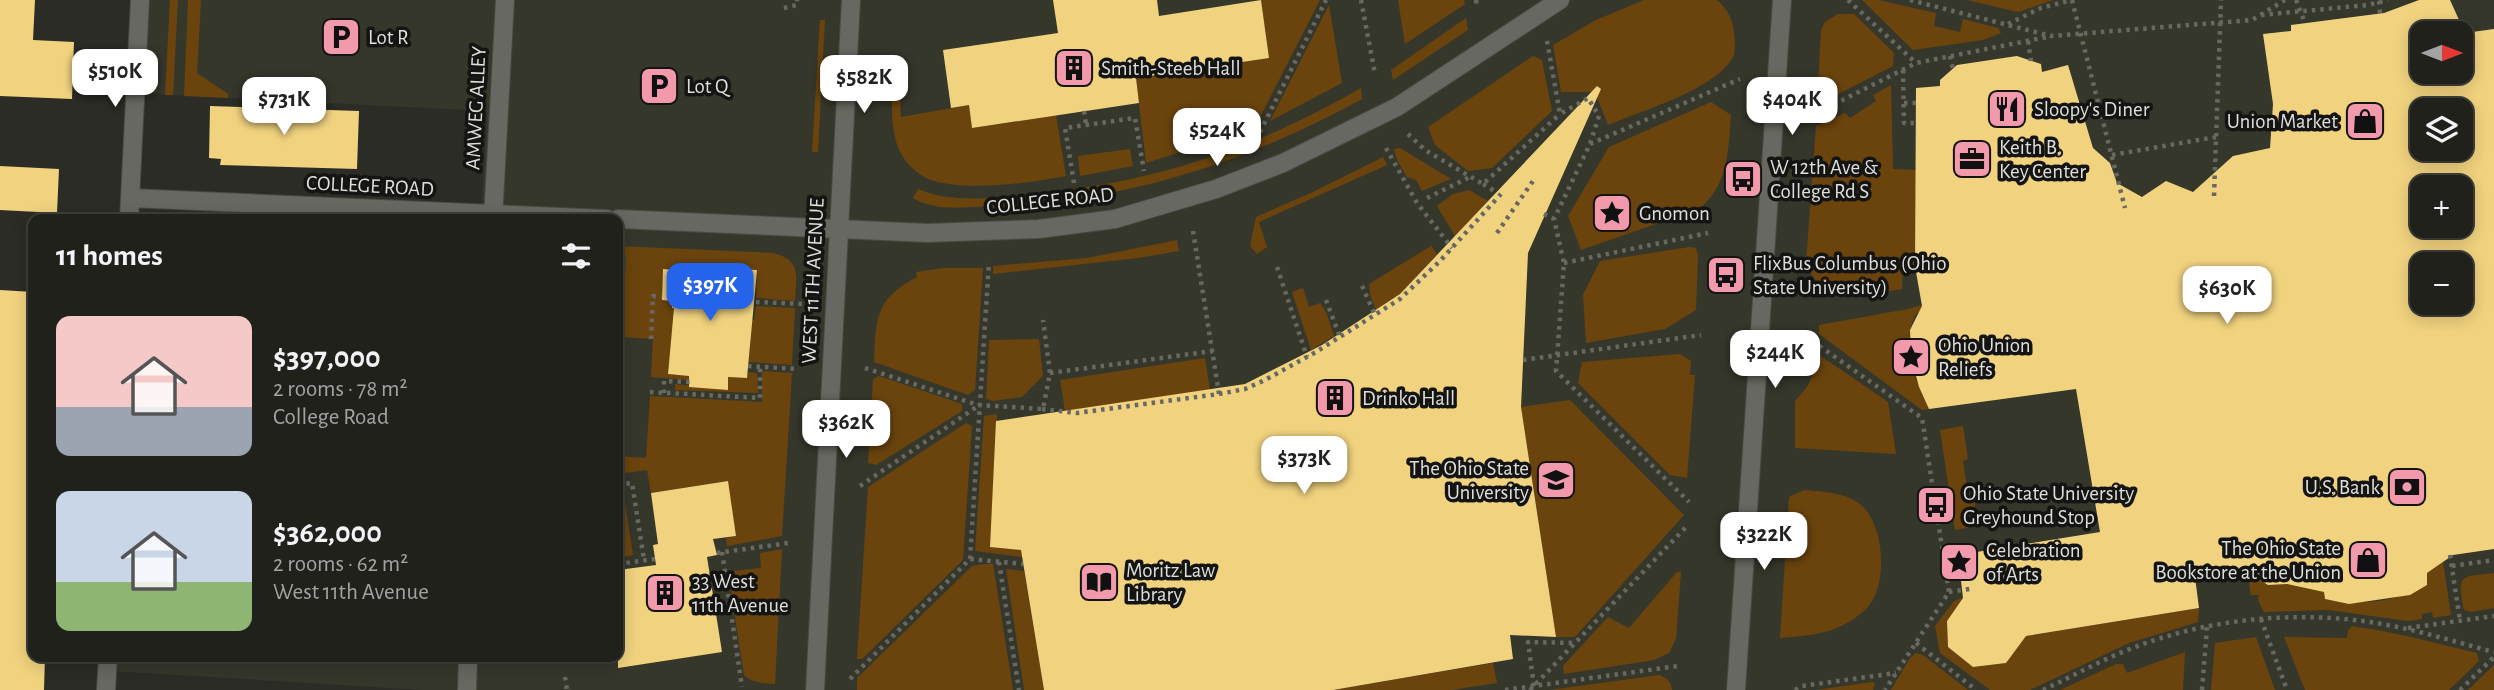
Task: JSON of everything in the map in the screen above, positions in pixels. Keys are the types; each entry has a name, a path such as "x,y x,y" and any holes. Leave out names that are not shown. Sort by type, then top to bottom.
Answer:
{"street":[{"path":"129,214 140,0"},
{"name":"AMWEG ALLEY","path":"493,214 505,0"},
{"name":"WEST 11TH AVENUE","path":"815,690 850,0"},
{"name":"COLLEGE ROAD","path":"623,219 927,233 1039,229 1115,219 1216,189 1283,163 1397,107 1560,0"},
{"path":"1736,690 1782,0"},
{"name":"COLLEGE ROAD","path":"130,198 453,214"},
{"path":"106,690 108,662"},
{"path":"467,690 468,662"}],"path":[{"path":"784,8 797,5 797,0"},
{"path":"1260,132 1326,0"},
{"path":"1361,0 1375,74"},
{"path":"1476,0 1477,7"},
{"path":"1848,0 1916,63"},
{"path":"1910,0 2051,36"},
{"path":"2006,25 2041,8 2072,0 2125,208"},
{"path":"2214,196 2221,0"},
{"path":"1811,116 1916,63 2051,36 2252,20 2285,0"},
{"path":"2296,0 2305,23"},
{"path":"2260,15 2388,0"},
{"path":"2379,1 2380,14"},
{"path":"1547,41 1560,114"},
{"path":"2028,41 2031,61"},
{"path":"1950,56 1952,69"},
{"path":"1903,69 1904,123 1916,123"},
{"path":"1590,144 1740,79"},
{"path":"1483,184 1560,114 1588,98 1599,116 1590,144 1554,219 1564,263 1556,371 1689,502"},
{"path":"1904,103 1916,103"},
{"path":"1084,111 1086,125"},
{"path":"1074,183 1065,128 1135,118 1144,171"},
{"path":"865,368 978,405 1077,413 1245,389 1307,358 1400,299 1452,248 1499,193 1425,150 1408,134"},
{"path":"2112,155 2216,136"},
{"path":"1386,149 1417,203 1452,248"},
{"path":"1427,198 1470,177"},
{"path":"1497,233 1535,178"},
{"path":"1544,214 1554,219"},
{"path":"1193,230 1219,394"},
{"path":"1564,263 1708,233"},
{"path":"850,679 970,559 989,262"},
{"path":"1277,267 1307,358"},
{"path":"1362,286 1375,315"},
{"path":"651,339 653,296 662,296"},
{"path":"1326,300 1340,337"},
{"path":"755,302 803,304"},
{"path":"1042,409 1051,373 1043,320"},
{"path":"1523,360 1701,335"},
{"path":"1796,336 1818,345 1922,418 1949,592 1885,690"},
{"path":"1051,373 1213,351"},
{"path":"748,366 799,369"},
{"path":"650,392 760,398 760,367"},
{"path":"664,393 664,381 690,382"},
{"path":"860,486 978,405"},
{"path":"623,484 632,483 644,561"},
{"path":"1532,688 1688,525"},
{"path":"742,687 719,553 788,543"},
{"path":"2450,555 2460,621"},
{"path":"623,563 655,559"},
{"path":"970,559 1023,564"},
{"path":"2452,566 2494,560"},
{"path":"999,562 1019,690"},
{"path":"1949,592 1970,589"},
{"path":"2406,629 2494,616"},
{"path":"2261,619 2287,690"},
{"path":"2043,690 2134,648 2186,631 2261,619 2354,620 2406,629 2494,654 2460,690"},
{"path":"2202,690 2207,627"},
{"path":"1532,688 1527,639 1577,643"},
{"path":"1916,643 1976,690"},
{"path":"1506,690 1678,666"},
{"path":"1795,690 1802,686 1896,673"},
{"path":"565,677 567,690"}],"shaded area":[{"name":"The Ohio State University","path":"137,0 2494,0 2494,690 422,690 111,671 112,662 623,662 623,214 481,214 487,111 131,93"},
{"path":"170,0 178,0 173,95 165,95"},
{"path":"188,0 201,0 197,73 228,94 228,98 184,96"},
{"path":"1261,0 1320,0 1254,129 1146,163 1136,78 1269,58"},
{"path":"1398,0 1464,0 1465,4 1405,44"},
{"path":"1644,0 1717,0 1727,11 1732,23 1734,54 1709,81 1657,106 1608,125 1595,92 1561,92 1553,45 1596,20"},
{"path":"1862,0 1878,0 1936,13 1934,26 1960,32 1963,19 1998,28 2001,33 1983,40 1913,50"},
{"path":"1967,0 2053,0 2018,12"},
{"path":"1329,5 1342,83 1270,121"},
{"path":"1838,14 1854,14 1894,53 1893,66 1817,105 1821,30 1825,22"},
{"path":"1466,18 1468,30 1393,80 1391,70"},
{"path":"820,20 825,20 818,152 812,152"},
{"path":"896,55 901,117 969,105 972,128 1056,115 1066,176 1017,184 980,186 946,184 919,174 901,153 894,131 892,98"},
{"path":"1533,56 1542,60 1552,111 1492,168 1468,171 1435,145 1428,127"},
{"path":"1891,85 1893,169 1916,170 1915,266 1903,264 1902,289 1859,295 1834,293 1814,278 1806,263 1816,126 1845,113 1850,118 1876,101 1873,95"},
{"path":"1361,88 1362,99 1274,142 1229,160 1137,187 1041,203 972,207 941,207 913,198 918,189 956,198 996,197 1069,190 1157,173 1239,147 1280,130"},
{"path":"1711,102 1731,115 1722,178 1709,199 1699,209 1581,250 1568,216 1609,147"},
{"path":"1400,148 1451,179 1422,191 1416,180 1407,177 1397,160 1394,149"},
{"path":"1130,149 1133,166 1080,176 1078,156"},
{"path":"1383,157 1387,165 1259,222 1267,247 1257,254 1250,246 1256,217"},
{"path":"1469,190 1488,201 1455,236 1437,206 1453,194"},
{"path":"1177,240 1179,251 993,274 993,266 1087,258"},
{"path":"623,246 773,253 789,260 793,265 796,277 795,301 756,298 757,270 674,265 674,270 663,270 662,300 672,301 672,308 692,309 672,332 668,374 690,376 690,380 651,377 653,339 623,337 626,256 623,256"},
{"path":"1431,246 1437,254 1400,294 1376,310 1369,284"},
{"path":"1696,248 1698,255 1696,310 1665,329 1586,343 1583,295 1600,261"},
{"path":"943,268 983,268 975,390 968,395 874,362 877,322 885,302 903,285 917,277 916,272"},
{"path":"1303,288 1309,307 1320,303 1326,312 1334,336 1311,350 1292,292"},
{"path":"1922,305 1923,312 1917,313 1912,323 1909,344 1916,378 1924,399 1928,399 1929,409 1922,410 1819,334 1819,325"},
{"path":"756,306 795,308 792,365 749,362 751,338 722,319 754,320"},
{"path":"1039,339 1043,376 1022,397 993,401 986,399 989,340"},
{"path":"1815,352 1888,402 1896,454 1795,448 1795,401 1807,387 1813,374"},
{"path":"1680,354 1691,361 1690,375 1695,375 1687,478 1670,475 1578,383 1582,362"},
{"path":"1205,358 1210,390 1065,411 1060,380"},
{"path":"762,371 792,373 782,536 727,546 726,538 736,536 727,481 651,493 647,470 623,473 623,456 646,458 650,396 762,402"},
{"path":"748,372 757,373 758,393 675,390 675,384 727,390 728,377 747,378"},
{"path":"879,376 962,404 962,411 876,465 868,463 873,379"},
{"path":"1570,400 1684,515 1575,637 1556,637 1521,407"},
{"path":"997,414 990,546 1021,550 1022,557 975,551 984,416"},
{"path":"966,423 972,426 963,560 862,659 857,659 868,487"},
{"path":"1963,426 1968,459 1963,461 1968,494 1973,494 1978,526 1955,530 1940,430"},
{"path":"1804,490 1841,495 1861,505 1875,527 1879,541 1881,573 1873,600 1855,618 1825,632 1780,638 1789,497"},
{"path":"623,497 633,555 623,557"},
{"path":"782,549 775,684 762,683 744,675 729,579 734,571 761,568 760,553"},
{"path":"2443,562 2451,615 2433,618 2432,612 2422,614 2422,619 2408,621 2328,610 2264,612 2258,600 2259,595 2251,595 2247,571 2268,585 2288,583 2324,592 2325,599 2364,602 2391,599 2427,585 2427,573"},
{"path":"993,564 1013,690 857,690 857,678 972,566"},
{"path":"1006,569 1024,571 1044,690 1024,690"},
{"path":"1677,572 1681,572 1676,639 1669,653 1654,660 1564,674 1563,666 1608,617 1629,628"},
{"path":"2494,573 2494,608 2470,612 2464,610 2461,590 2463,580 2474,575"},
{"path":"1964,597 1947,621 1948,647 1974,667 2006,663 2020,631 2027,636 2199,608 2198,622 2129,643 2030,690 1990,690 1940,653 1935,626 1954,601"},
{"path":"2352,626 2477,653 2479,661 2449,690 2305,690 2284,637 2347,638"},
{"path":"2256,637 2275,690 2211,690 2215,643"},
{"path":"2185,652 2183,690 2060,690 2116,664 2123,664 2127,673"},
{"path":"1916,653 1923,655 1968,690 1891,690 1910,658"},
{"path":"1493,663 1497,683 1451,690 1333,690"},
{"path":"2494,665 2494,690 2468,690"},
{"path":"1659,675 1668,680 1672,690 1550,690"},
{"path":"1875,683 1873,690 1816,690"}],"building":[{"path":"0,0 35,0 33,40 74,42 72,99 0,96"},
{"name":"Smith-Steeb Hall","path":"1053,0 1157,0 1159,16 1261,0 1269,58 1136,78 1139,103 972,128 969,105 951,108 943,50 1058,33"},
{"path":"2419,0 2450,0 2460,21 2410,21 2410,84 2473,84 2473,32 2494,29 2494,549 2453,555 2427,573 2427,585 2410,595 2349,604 2325,599 2324,592 2287,584 2268,585 2245,571 2195,577 2199,608 2026,636 2006,663 1973,667 1948,647 1947,621 1963,598 1958,555 2100,532 2076,389 1929,409 1919,387 1911,357 1910,330 1922,306 1915,266 1916,88 1940,86 1940,80 1957,65 2017,56 2041,64 2042,72 2068,65 2093,148 2110,163 2117,183 2142,197 2166,181 2193,192 2233,156 2270,148 2273,104 2263,34 2291,31 2291,25 2384,13"},
{"name":"Drinko Hall","path":"1597,86 1601,89 1528,253 1521,407 1556,637 1510,635 1513,659 1333,690 1044,690 1021,550 990,547 996,421 1245,384 1322,345 1400,294"},
{"path":"210,106 359,111 357,169 220,165 221,159 209,158"},
{"path":"0,166 59,169 57,213 0,210"},
{"path":"674,265 757,270 747,378 728,377 728,390 689,387 689,376 668,374 674,308 672,301 662,300 663,269 674,270"},
{"path":"0,290 28,292 28,662 45,662 44,690 0,690"},
{"name":"33 West 11th Avenue","path":"728,481 736,536 713,539 717,555 707,557 722,652 618,668 618,662 623,662 623,569 656,565 653,545 658,544 651,493"}],"place":[{"name":"Lot R","path":"341,37"},
{"name":"Smith-Steeb Hall","path":"1074,68"},
{"name":"Lot Q","path":"659,86"},
{"name":"Sloopy's Diner","path":"2007,109"},
{"name":"Union Market","path":"2365,121"},
{"name":"Keith B. Key Center","path":"1972,159"},
{"name":"W 12th Ave & College Rd S","path":"1743,179"},
{"name":"Gnomon","path":"1612,213"},
{"name":"FlixBus Columbus (Ohio State University)","path":"1726,275"},
{"name":"Ohio Union Reliefs","path":"1911,357"},
{"name":"Drinko Hall","path":"1335,398"},
{"name":"The Ohio State University","path":"1556,480"},
{"name":"U.S. Bank","path":"2407,487"},
{"name":"Ohio State University Greyhound Stop","path":"1936,505"},
{"name":"The Ohio State Bookstore at the Union","path":"2368,560"},
{"name":"Celebration of Arts","path":"1959,562"},
{"name":"Moritz Law Library","path":"1099,582"},
{"name":"33 West 11th Avenue","path":"665,593"}]}
